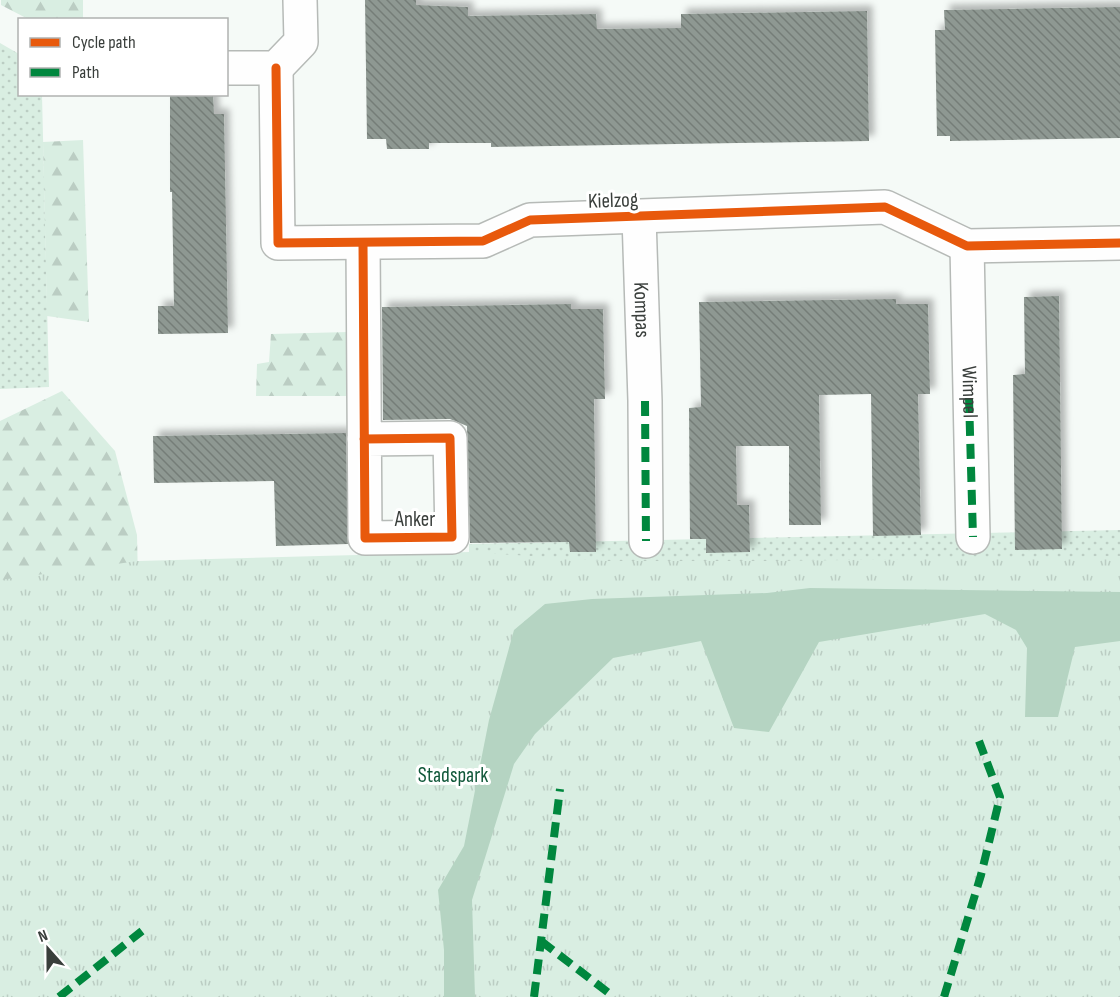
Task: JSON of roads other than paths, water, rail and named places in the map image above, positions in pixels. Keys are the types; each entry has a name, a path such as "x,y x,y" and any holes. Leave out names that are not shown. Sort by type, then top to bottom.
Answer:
{"street":[{"path":"228,68 276,68 301,42 300,0"},
{"name":"Kielzog","path":"276,68 278,243 483,241 530,220 639,218 885,207 967,246 1120,243"},
{"name":"Kompas","path":"639,218 645,401 646,541"},
{"path":"363,243 364,439"},
{"name":"Wimpel","path":"967,246 973,537"}],"park label":[{"name":"Stadspark","path":"453,775"}]}
